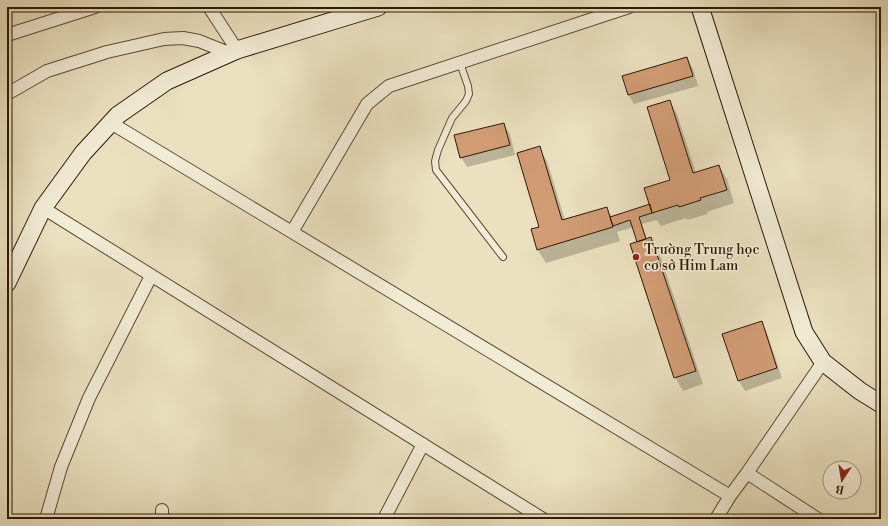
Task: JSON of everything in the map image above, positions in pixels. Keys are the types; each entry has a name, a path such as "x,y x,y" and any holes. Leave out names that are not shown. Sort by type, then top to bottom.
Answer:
{"street":[{"path":"7,35 65,11 95,7"},
{"path":"209,7 219,22 233,52"},
{"path":"7,283 43,208 83,152 118,116 167,82 233,52 378,7"},
{"path":"292,232 367,104 389,86 629,7"},
{"path":"700,7 804,332 823,362 860,391 881,404"},
{"path":"7,94 47,71 107,52 164,39 183,38 199,41 233,52"},
{"path":"111,123 730,496"},
{"path":"43,208 543,519"},
{"path":"46,519 61,467 89,398 151,276"},
{"path":"716,519 730,496 823,362"},
{"path":"384,519 423,444"},
{"path":"747,473 818,519"}],"lane":[{"path":"460,63 468,86 469,94 466,101 452,118 438,150 435,161 436,170 503,257"}],"building":[{"path":"687,57 693,76 628,95 622,76"},
{"path":"670,100 693,173 719,165 727,190 700,198 701,200 679,207 678,205 652,213 644,188 670,180 647,107"},
{"path":"504,123 510,145 460,158 454,135"},
{"path":"540,146 562,220 607,207 613,227 537,250 531,229 539,227 517,153"},
{"path":"650,204 652,213 639,217 646,239 637,242 630,220 613,226 610,217"},
{"path":"651,237 696,371 674,378 630,244"},
{"path":"762,321 777,368 738,381 722,334"}],"place":[{"name":"Trường Trung học cơ sở Him Lam","path":"636,257"}]}
